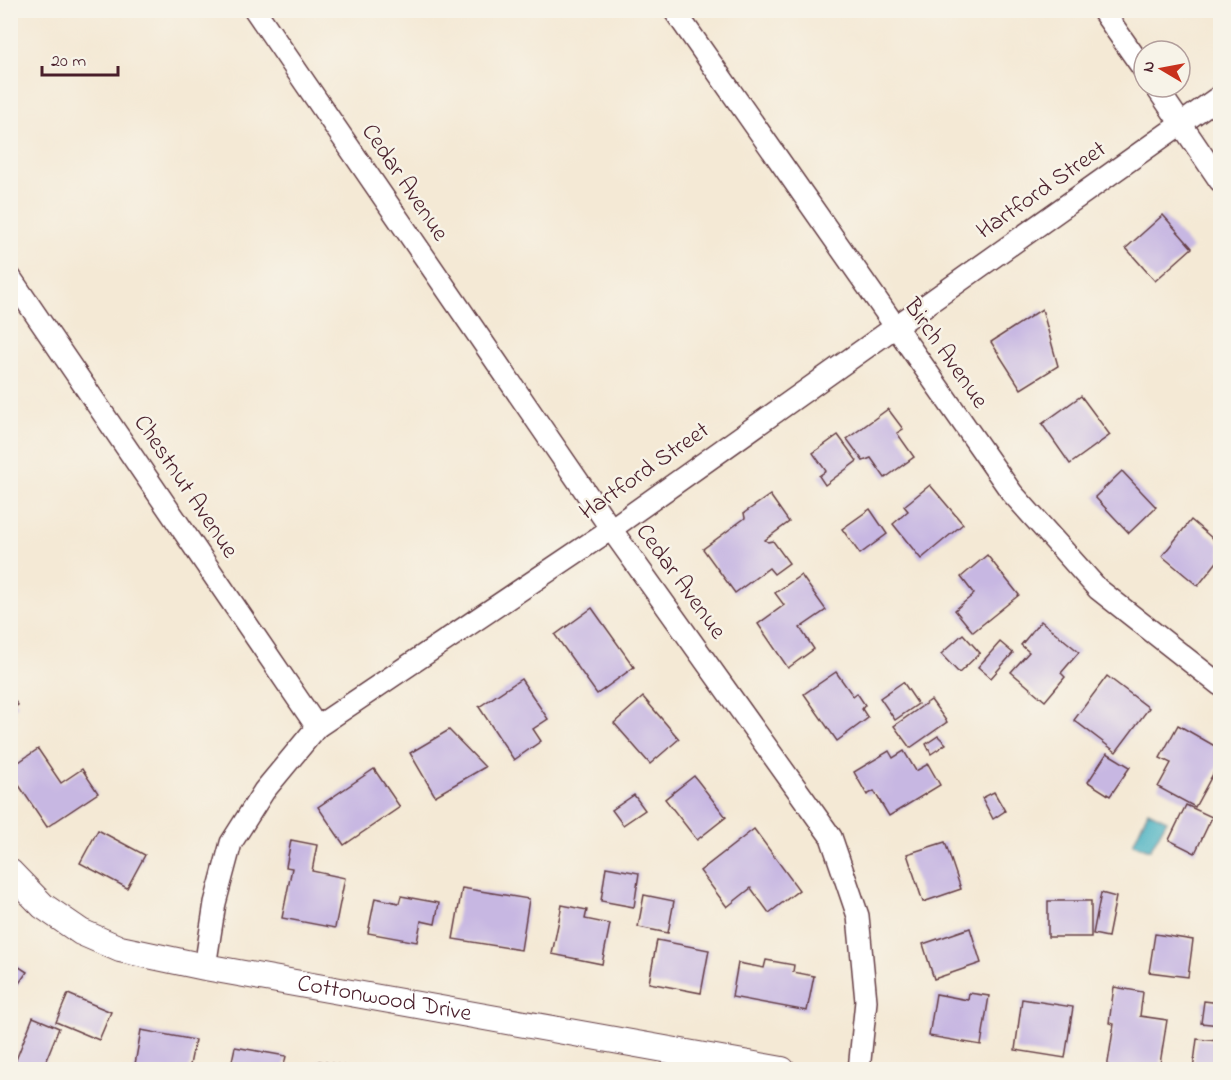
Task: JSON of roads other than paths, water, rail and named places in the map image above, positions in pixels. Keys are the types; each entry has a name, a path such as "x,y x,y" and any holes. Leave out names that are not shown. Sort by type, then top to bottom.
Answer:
{"street":[{"name":"Cedar Avenue","path":"255,10 611,529 831,837 858,916 867,1001 859,1070"},
{"name":"Birch Avenue","path":"674,10 1012,493 1098,589 1221,685"},
{"path":"1102,10 1132,53"},
{"name":"Hartford Street","path":"204,967 215,903 231,843 264,791 317,727 611,529 1221,96"},
{"path":"1164,99 1221,182"},
{"name":"Chestnut Avenue","path":"10,277 317,727"},
{"name":"Cottonwood Drive","path":"10,872 43,906 81,932 120,949 204,967 782,1070"}],"water":[{"path":"1148,811 1167,820 1150,850 1133,844"}]}
